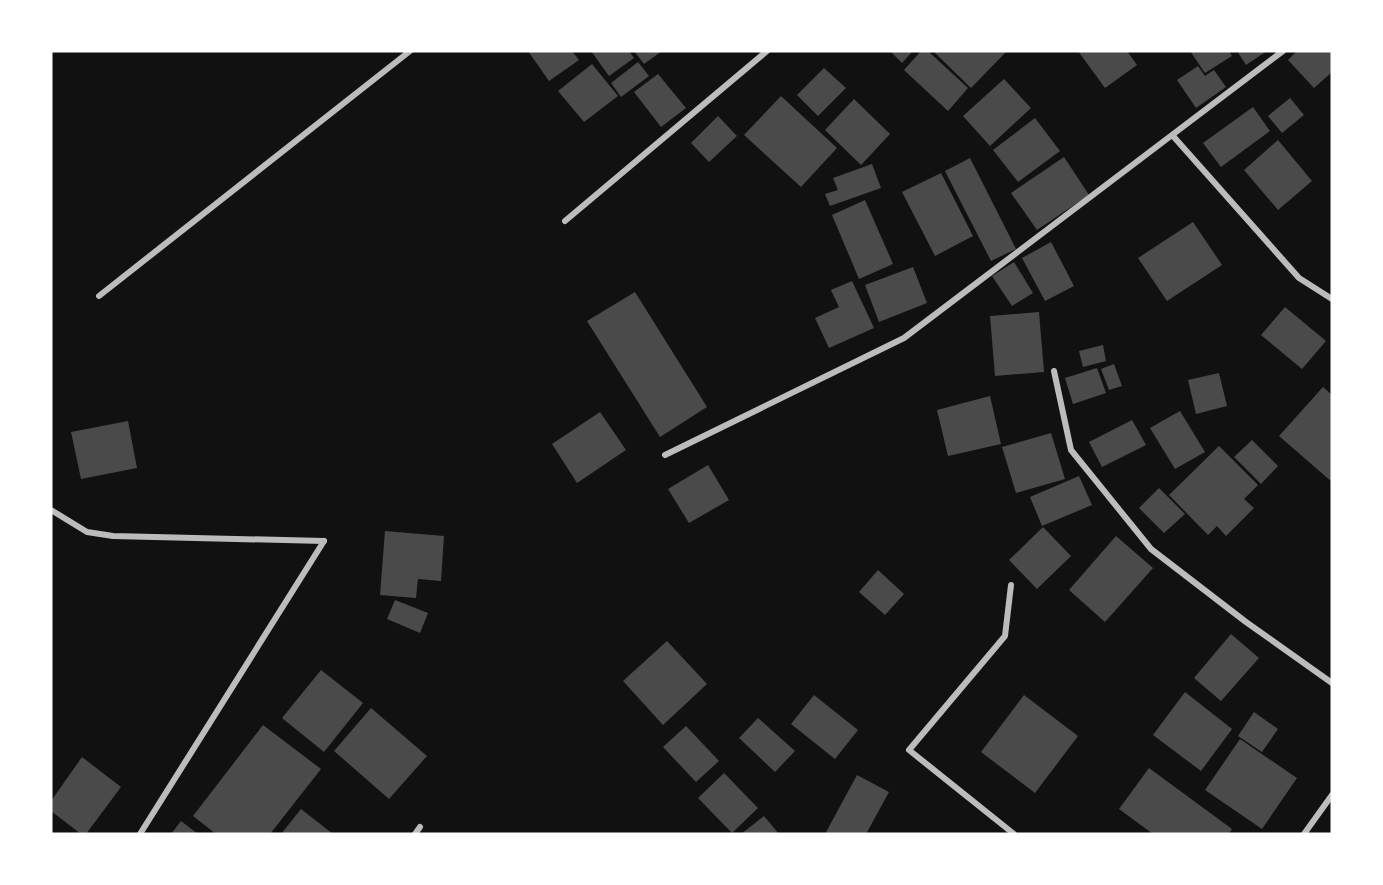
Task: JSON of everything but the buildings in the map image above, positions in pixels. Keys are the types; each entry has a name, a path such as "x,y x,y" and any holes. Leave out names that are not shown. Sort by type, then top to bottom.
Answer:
{"street":[{"path":"99,296 410,51"},
{"path":"565,221 767,51"},
{"path":"665,455 904,338 1283,51"},
{"path":"1173,136 1299,278 1332,299"},
{"path":"1054,371 1071,450 1152,549 1246,622 1332,683"},
{"path":"51,510 87,532 113,536 324,541 140,834"},
{"path":"1011,585 1005,636 909,750 1014,834"},
{"path":"1304,834 1332,795"},
{"path":"415,834 420,827"}]}
